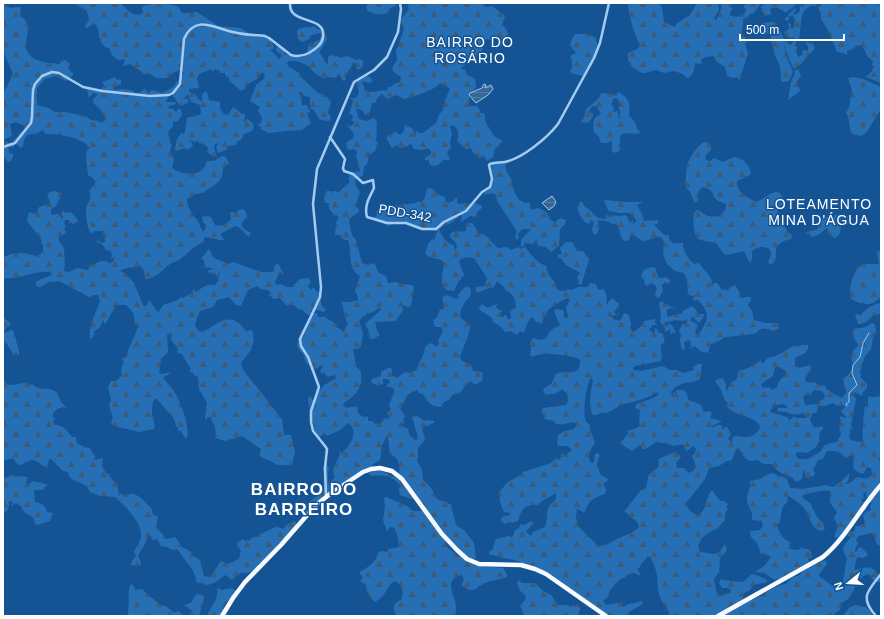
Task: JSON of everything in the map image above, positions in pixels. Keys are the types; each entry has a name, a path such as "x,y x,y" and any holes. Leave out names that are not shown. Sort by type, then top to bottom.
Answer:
{"highway":[{"path":"222,616 248,578 281,545 316,505 367,470 380,468 396,473 402,479 442,534 467,559 479,564 521,565 535,568 606,616"},
{"path":"718,616 823,557 843,537 881,485"}],"street":[{"path":"3,147 15,143 31,123 33,90 38,80 47,74 59,73 83,87 102,91 150,96 162,96 173,93 180,84 184,39 186,34 196,25 204,24 233,32 265,36 270,38 291,55 295,56 305,54 318,47 322,42 322,30 315,23 295,15 290,8 290,3"},
{"path":"326,497 325,468 327,449 313,431 311,422 311,411 319,387 308,357 301,346 300,339 314,310 322,287 312,204 313,194 317,169 354,82 374,70 386,57 398,32 401,9 400,3"},
{"name":"PDD-342","path":"330,137 345,159 343,168 344,171 353,174 363,183 373,180 374,188 369,196 365,208 367,217 387,223 406,223 422,229 436,229 444,222 466,211 482,192 490,187 492,179 490,164 508,161 526,152 553,131 594,58 600,43 609,3"},
{"path":"876,616 868,606 866,597 870,587 881,574"}],"green space":[{"path":"3,3 10,8 21,7 20,16 28,25 26,48 30,55 35,59 47,63 60,64 60,62 65,60 70,64 68,67 69,70 74,74 67,81 55,76 45,79 37,88 37,105 55,112 65,112 85,116 100,123 106,120 101,110 93,103 93,100 98,94 93,93 89,98 87,90 100,91 103,87 106,88 103,82 115,77 117,80 121,79 121,84 113,88 114,90 124,89 134,91 134,94 145,88 148,94 152,90 162,93 173,87 184,73 180,70 167,78 156,78 150,74 143,74 130,64 123,66 125,59 118,60 112,55 109,48 105,47 99,38 96,25 94,24 87,28 85,26 89,20 87,11 74,3 121,3 135,15 142,14 142,7 150,4 165,4 179,7 183,13 197,12 218,26 241,28 251,35 270,37 274,46 273,49 270,50 278,59 281,56 276,50 277,45 285,51 284,55 299,57 306,55 308,47 311,43 311,46 314,42 320,40 321,35 320,33 311,35 309,39 302,42 298,39 297,30 315,26 317,29 325,33 327,39 319,53 323,57 326,64 328,63 328,57 332,55 335,57 337,55 338,57 342,58 346,55 356,60 360,59 363,61 363,66 359,70 353,62 345,80 343,81 340,73 335,78 325,78 318,75 310,67 302,63 296,61 287,62 288,66 299,73 302,78 318,93 325,95 331,102 328,113 331,120 327,121 319,119 314,110 310,108 310,97 304,96 300,92 298,93 301,95 302,105 307,105 310,112 307,113 311,123 302,130 269,133 260,129 261,127 257,125 261,123 262,118 258,111 260,107 250,101 256,85 265,78 262,72 257,79 248,84 245,89 241,91 229,81 229,76 227,78 225,73 220,73 219,70 215,69 212,72 212,69 199,74 197,79 199,86 198,88 189,89 189,92 195,94 200,101 202,101 202,94 206,91 209,100 220,102 220,108 223,114 228,115 233,107 245,114 244,123 247,119 253,125 252,131 244,134 241,140 237,141 236,145 228,146 226,150 218,153 216,147 219,143 215,144 214,147 217,157 214,157 207,152 208,148 206,146 190,139 193,146 187,150 185,148 176,151 177,139 181,133 183,134 185,132 187,118 199,115 201,113 200,105 191,102 188,94 183,99 187,98 189,102 181,106 172,96 175,92 169,95 166,102 175,102 176,104 167,108 173,109 176,112 179,108 182,115 178,121 173,122 173,127 168,131 172,145 170,152 174,159 172,168 183,173 192,174 202,170 207,161 214,161 222,156 225,156 229,163 223,168 222,177 216,184 203,193 194,194 192,197 187,199 190,210 198,221 201,229 203,231 205,230 206,225 203,223 202,217 211,217 215,225 222,225 231,219 230,212 236,213 243,209 246,212 247,217 241,224 243,228 251,233 249,237 235,226 220,234 224,240 204,238 204,242 197,245 179,260 170,264 151,278 145,279 144,271 141,266 125,268 120,271 126,274 134,283 143,305 147,305 149,300 158,313 163,305 176,301 181,297 183,298 193,292 193,288 196,292 206,285 215,285 218,281 220,270 217,277 216,275 208,272 213,268 201,267 205,265 203,259 201,259 209,249 214,258 229,264 232,262 236,263 261,272 273,272 275,265 278,263 283,273 282,275 280,272 275,281 276,285 281,284 287,287 292,287 300,279 309,278 311,282 308,286 311,290 313,287 317,292 320,292 322,306 326,309 324,312 317,310 313,312 311,310 311,313 317,313 318,317 324,316 337,324 336,327 342,330 343,333 348,323 345,318 341,302 358,300 355,291 360,276 351,265 348,240 344,240 340,235 335,235 338,217 336,214 335,216 330,210 329,203 325,203 324,195 327,191 331,191 332,194 333,191 339,192 350,182 348,178 351,173 360,171 357,166 357,151 354,149 349,150 346,143 353,138 354,134 347,125 351,126 355,123 351,120 353,117 352,114 349,115 353,101 350,98 354,99 358,96 359,91 355,82 367,74 373,81 370,83 363,81 362,83 364,90 373,92 387,91 388,87 400,82 401,77 394,72 392,68 397,60 396,50 404,30 401,23 402,18 409,9 407,5 410,3 481,3 486,7 492,6 505,16 502,25 508,35 506,42 496,49 498,43 496,38 493,40 486,39 480,56 466,58 466,63 461,69 466,70 466,74 475,79 476,87 469,93 470,106 477,106 481,112 478,112 485,114 485,121 494,136 503,141 495,148 493,157 487,161 484,156 479,158 471,148 466,149 457,141 458,132 452,125 450,127 452,134 450,141 451,148 447,152 450,160 443,160 438,165 432,166 429,163 429,160 425,160 425,158 431,154 431,151 428,148 422,150 414,149 410,144 408,145 409,146 400,148 396,145 392,148 387,140 387,136 395,131 400,135 404,131 405,125 412,128 416,136 416,131 423,133 436,123 443,110 445,100 450,89 440,83 429,91 404,99 396,95 387,99 382,94 377,98 376,103 372,103 369,115 365,115 363,111 356,108 359,119 366,121 374,118 377,122 376,141 378,142 375,151 369,155 367,164 364,167 363,176 355,179 357,188 360,192 356,205 359,212 350,218 349,222 352,235 356,240 362,263 368,265 374,263 379,273 386,276 388,283 396,282 412,285 414,287 411,306 408,307 402,305 403,310 396,321 375,322 377,331 380,335 373,339 369,338 368,329 365,324 382,309 379,308 366,315 359,321 363,333 361,346 351,350 353,350 356,363 360,370 361,381 356,393 343,405 346,408 357,406 358,413 363,417 368,416 368,421 372,421 375,424 381,423 385,418 390,419 387,413 391,409 389,406 395,392 393,388 386,386 390,382 388,379 383,379 382,385 376,385 371,382 372,379 381,376 381,372 390,367 392,370 392,375 397,378 405,372 410,373 416,371 425,347 430,343 436,346 436,348 439,343 438,341 443,330 441,327 435,327 433,320 440,311 438,310 444,309 442,298 446,295 457,299 457,296 464,288 468,286 471,290 470,297 463,306 460,314 460,317 470,326 470,328 460,357 462,361 471,365 473,371 481,372 483,374 482,381 474,385 472,381 470,382 460,393 452,395 450,399 444,402 441,407 432,405 423,394 418,393 418,390 408,394 400,409 405,416 403,421 405,422 400,425 408,429 410,435 416,441 418,437 412,417 416,415 424,421 434,421 434,423 422,428 425,440 418,448 417,461 422,470 423,480 431,488 437,499 445,501 451,505 456,525 465,531 474,543 476,559 470,558 459,551 414,495 413,499 400,495 400,485 394,480 380,475 372,476 368,473 369,471 382,471 400,480 399,465 397,459 390,455 387,435 382,445 380,460 373,464 371,469 338,486 306,516 302,515 308,503 324,490 323,466 326,462 329,469 328,483 335,478 333,473 334,466 340,455 340,451 343,455 343,452 349,446 353,438 353,430 348,423 340,430 327,436 325,434 317,438 312,422 308,399 311,396 312,400 315,399 318,392 325,384 336,379 335,375 327,377 320,371 323,366 321,365 316,369 306,363 297,346 299,336 311,316 294,305 286,305 280,298 274,299 269,295 271,293 268,290 261,289 257,286 248,290 241,306 236,305 229,297 217,300 213,307 200,311 195,326 202,332 219,322 232,320 241,325 246,331 252,330 254,340 251,350 241,363 243,370 282,419 284,435 291,435 295,452 292,465 278,465 259,456 261,449 242,436 225,441 215,438 216,435 213,422 210,417 206,420 205,418 207,403 199,389 198,377 193,375 192,372 189,372 191,369 182,354 177,353 178,348 171,340 171,335 169,334 167,335 168,352 161,359 159,373 162,374 170,372 170,374 163,378 174,391 180,403 186,422 188,433 187,438 185,438 180,430 178,433 178,427 176,427 174,419 155,398 152,408 152,415 155,425 154,429 139,432 114,426 111,423 113,418 109,405 111,399 108,388 111,381 116,381 122,376 121,369 124,362 122,359 126,357 138,326 135,325 134,315 131,310 126,305 116,305 106,323 104,324 103,319 100,327 93,332 95,333 90,339 89,335 91,326 100,301 98,295 89,297 59,281 49,282 40,287 36,286 36,282 52,274 51,272 39,272 15,278 3,278 3,257 23,253 36,256 43,252 43,245 41,243 42,240 27,221 29,212 35,214 37,213 39,207 49,204 50,202 47,194 53,191 62,193 56,206 51,209 51,214 54,215 59,213 62,219 62,211 67,213 71,212 78,220 73,224 69,223 69,220 65,220 64,224 66,226 64,228 66,233 59,237 59,241 64,252 64,271 69,272 77,268 88,270 90,265 93,264 104,261 109,263 113,262 115,256 111,259 112,255 110,250 107,251 102,244 97,242 97,240 102,243 105,242 103,231 94,231 93,233 90,232 87,224 86,207 90,200 89,191 96,182 88,175 86,158 87,150 90,148 82,141 64,136 46,134 42,130 37,134 28,135 21,148 13,141 25,128 23,125 16,122 10,124 12,136 3,140 3,94 13,74 3,51"},
{"path":"368,3 395,3 396,6 390,8 387,13 376,14 370,11 368,12 366,7"},
{"path":"628,3 659,3 662,8 664,22 675,27 676,24 690,15 697,3 718,3 719,10 714,18 716,21 722,6 719,3 731,3 731,8 733,9 730,12 730,15 735,17 745,13 746,10 743,6 749,3 761,3 754,13 743,19 742,31 747,40 745,44 748,53 740,80 737,77 733,78 727,76 725,67 716,61 714,56 701,59 701,64 695,63 695,68 691,76 687,78 683,74 674,71 664,73 656,70 643,73 632,67 628,61 628,53 637,49 640,45 632,25"},
{"path":"767,3 798,3 788,10 787,13 777,8 773,8 770,9 771,14 764,16 761,6"},
{"path":"805,3 818,4 818,5 816,4 815,7 812,5 804,11 798,41 793,37 790,38 785,36 784,31 785,32 790,27 788,23 791,24 791,28 793,29 795,20 792,15 789,17 788,21 785,20 785,18 795,8 797,11 795,10 793,14 796,15 799,13 799,4 802,7"},
{"path":"820,3 881,4 881,83 864,76 869,75 874,67 872,65 873,61 868,57 862,45 856,46 847,51 846,55 844,53 837,52 827,28 821,19 821,13 818,8 819,5 821,5"},
{"path":"775,22 784,39 788,43 791,45 794,40 796,40 796,51 798,57 802,55 803,50 808,51 808,46 806,44 807,41 810,44 812,42 815,48 801,64 794,69 783,41 787,58 793,72 789,81 782,82 781,80 780,66 776,58 770,35 768,33 763,36 759,32 762,30 763,23"},
{"path":"575,34 588,34 596,38 599,47 583,76 571,73 570,70 572,69 572,60 570,56 576,53 570,45"},
{"path":"798,69 801,76 797,81 800,91 788,100 791,82 795,73 794,71"},
{"path":"854,77 863,79 881,87 881,109 866,133 861,136 851,134 848,116 846,113 849,107 852,90 848,78"},
{"path":"618,92 627,99 630,107 629,115 635,122 640,133 630,135 629,133 621,134 620,149 615,153 612,151 612,142 601,143 599,137 594,132 594,119 601,113 596,106 592,106 589,112 593,114 593,116 589,122 581,122 584,118 586,109 597,100 602,93 616,96","holes":["614,98 618,99 620,105 618,108 621,112 619,115 620,119 618,117 618,111 613,112 614,108 611,104"]},
{"path":"3,141 15,145 13,147 8,147 9,153 13,154 10,162 7,161 3,155"},
{"path":"704,142 709,143 711,146 711,150 705,156 706,160 710,161 714,158 725,162 735,157 744,161 748,165 751,174 737,181 738,188 746,196 756,202 776,192 782,196 784,203 778,208 777,212 788,233 792,235 791,239 779,244 776,251 776,258 771,265 768,262 771,255 770,250 766,247 752,251 752,259 750,263 744,251 726,255 716,243 701,240 697,237 694,227 694,213 697,210 705,215 713,217 720,215 726,208 726,204 717,200 711,191 704,187 700,189 698,200 695,203 690,192 685,186 687,166 691,156"},
{"path":"491,164 506,164 506,170 511,179 514,191 521,201 530,203 532,210 537,208 545,211 550,220 555,222 560,218 566,220 565,224 560,229 559,246 551,252 546,247 538,246 536,238 534,245 528,244 524,241 525,245 521,247 521,240 531,229 522,229 518,234 519,238 516,239 515,237 517,232 497,201 496,195 493,193 484,194 492,184"},
{"path":"427,188 433,189 437,194 445,197 445,200 448,203 457,198 457,203 459,204 468,203 472,205 476,203 482,206 482,208 477,212 477,217 470,216 461,222 462,216 458,212 457,213 460,215 456,220 439,229 444,238 453,245 456,251 457,244 450,237 451,233 455,231 466,231 466,224 471,223 474,225 478,233 485,235 498,248 507,247 511,250 519,247 520,249 525,247 537,261 547,266 548,274 556,284 557,290 564,291 570,289 572,290 578,287 588,287 590,283 596,284 598,290 604,289 607,297 606,304 613,298 619,303 619,306 614,312 619,314 612,316 613,319 620,321 624,313 629,315 631,325 630,328 632,331 634,332 642,325 644,321 655,319 655,323 658,325 653,325 649,330 654,335 655,328 659,333 662,333 665,342 660,346 662,347 660,349 662,353 661,361 635,366 633,368 634,370 641,371 663,366 670,370 676,370 683,373 694,370 693,367 698,364 702,364 700,379 680,384 671,393 673,397 673,392 675,393 677,390 684,390 687,394 688,400 696,402 702,406 703,412 710,411 712,413 710,418 722,421 710,427 721,425 723,430 727,427 731,434 728,439 732,442 732,438 735,436 752,436 760,428 759,424 755,421 731,411 727,407 728,403 725,400 719,386 715,382 717,379 723,379 726,383 727,391 730,383 736,380 739,371 746,369 762,360 761,363 764,363 767,358 778,355 794,346 808,345 808,349 805,353 795,358 795,365 799,368 810,365 811,369 805,379 806,382 814,382 819,385 826,386 826,389 842,398 847,392 843,379 852,370 853,362 851,355 858,346 852,335 854,329 866,327 872,323 875,324 876,332 871,349 865,356 860,372 861,378 867,384 867,388 863,392 862,396 855,392 853,394 856,399 851,425 853,430 851,428 849,435 851,440 857,442 860,441 862,443 865,406 868,407 868,398 870,396 881,396 881,455 879,458 881,466 881,480 879,490 881,490 881,544 878,546 873,534 871,533 859,536 856,539 858,544 855,552 859,547 868,554 863,558 857,557 854,570 867,567 872,568 881,576 881,583 873,580 869,574 865,575 856,582 852,594 842,603 840,610 834,614 834,616 670,616 660,597 656,571 651,558 648,556 637,569 641,575 635,573 630,575 628,574 624,578 620,579 610,590 608,597 603,601 606,605 622,602 624,607 628,604 641,601 643,604 629,612 627,615 628,616 608,616 587,601 527,565 515,560 489,554 489,552 493,549 495,540 509,535 512,538 515,530 519,528 521,524 524,525 532,521 534,524 526,531 531,536 533,532 545,527 549,507 556,499 556,493 538,505 526,507 524,508 518,521 505,524 501,521 502,517 510,515 510,513 504,512 500,502 499,492 508,482 523,472 551,463 557,458 558,460 560,457 562,458 561,454 566,456 567,453 572,451 568,446 558,446 558,435 565,431 574,429 576,423 556,424 552,420 547,420 543,417 542,412 543,408 566,405 568,401 567,395 562,389 555,394 545,395 543,390 551,384 556,374 578,370 580,360 568,356 551,354 530,356 530,345 532,339 542,340 546,338 551,330 560,325 554,311 555,309 563,310 565,318 567,319 568,315 566,308 570,300 568,298 557,303 548,310 543,318 542,324 536,322 533,317 531,318 524,333 520,331 517,335 511,331 505,332 500,326 493,322 492,318 480,310 479,307 482,304 487,308 497,304 496,308 502,311 500,315 504,317 504,315 506,315 509,320 511,318 510,312 516,308 515,299 497,281 494,287 478,293 476,291 476,287 485,286 487,278 474,258 460,258 461,259 459,262 464,275 458,282 454,291 446,290 442,281 444,266 442,261 425,254 428,244 432,239 435,240 435,235 438,231 421,229 409,224 394,224 388,226 374,218 379,209 386,211 391,206 416,203 418,201 421,203 425,197","holes":["775,367 785,370 786,374 780,380 776,388 772,390 769,387 763,388 761,384 773,376","591,377 593,381 590,404 593,415 606,413 624,404 659,393 655,397 636,405 635,408 640,410 640,425 637,428 627,431 629,433 620,443 632,451 640,445 643,449 646,449 656,442 674,446 683,444 686,451 693,446 696,449 692,456 696,467 689,473 684,468 677,468 676,463 681,457 676,452 658,459 659,465 649,475 644,490 641,490 624,512 636,521 639,528 606,545 598,546 579,527 576,518 577,508 584,513 592,500 605,494 606,490 603,483 607,482 608,479 600,474 597,463 600,455 597,453 595,454 594,462 592,463 589,459 590,452 595,442 590,430 590,425 586,422 584,412","814,390 822,391 825,395 824,399 818,404 805,405 804,395 810,395","833,403 837,406 841,405 845,407 841,411 847,418 839,416 841,420 839,426 841,434 838,438 839,441 825,445 820,452 808,459 799,459 796,456 796,453 807,453 816,447 820,440 820,432 823,427 821,426 814,428 810,420 811,414 817,412 818,406 825,406","783,404 787,406 787,408 778,408 777,411 790,414 804,413 807,418 797,419 796,417 793,417 789,421 788,417 770,412 773,406","739,448 743,456 749,461 757,460 764,464 772,464 783,474 792,477 796,482 802,479 803,470 807,478 814,476 815,473 813,470 818,460 823,459 827,451 838,452 846,458 850,456 854,457 854,468 862,474 867,467 871,468 872,474 869,478 857,477 850,483 845,484 848,481 850,472 833,487 826,485 802,489 790,488 787,479 781,476 779,477 774,473 765,475 761,479 750,481 747,497 752,518 753,520 762,521 763,525 760,530 751,531 751,537 757,543 761,554 771,557 764,566 755,572 764,573 775,580 784,578 809,563 808,559 812,557 811,552 808,549 804,549 802,547 798,550 789,549 790,542 783,537 778,529 777,524 780,522 782,508 787,502 788,496 802,505 806,510 812,524 821,531 825,529 823,523 817,517 810,503 802,497 803,495 824,490 830,491 830,503 837,512 834,518 838,526 834,537 840,539 854,525 854,516 866,510 867,505 861,500 862,498 865,499 863,495 866,491 867,502 872,503 870,506 871,510 863,515 865,523 855,526 855,531 850,532 847,536 851,537 843,549 847,558 842,583 834,587 819,576 827,564 826,561 821,560 802,572 800,575 793,577 786,584 780,585 724,615 743,601 744,593 750,590 754,585 767,582 767,580 752,574 741,582 721,579 719,583 722,588 730,588 731,592 724,595 717,594 714,579 719,572 720,558 727,550 725,544 719,552 712,554 700,552 698,548 703,537 718,528 725,520 725,513 728,509 726,507 728,505 725,501 720,501 712,490 708,496 704,509 699,515 694,514 686,503 705,479 709,468 719,466 732,460 736,449"]},
{"path":"604,201 643,202 637,205 644,221 658,220 658,223 654,225 664,235 669,235 669,239 674,244 683,243 688,257 694,264 699,263 710,276 712,286 714,283 717,283 722,290 725,289 728,291 730,287 735,285 740,294 739,297 751,297 751,301 748,305 752,311 754,320 765,323 778,323 779,328 773,331 763,329 759,330 757,333 749,335 723,338 711,344 708,353 700,351 695,346 688,349 691,346 689,340 684,342 685,349 682,350 680,340 681,335 679,330 683,324 686,324 687,318 684,321 676,320 665,323 666,326 669,324 672,325 676,333 670,333 670,329 665,332 665,328 660,322 661,316 659,303 661,301 676,310 671,308 667,309 667,316 669,317 675,314 682,314 683,311 692,306 698,314 704,314 699,323 691,317 691,321 698,326 695,331 696,334 700,333 707,318 702,304 696,299 695,302 693,299 695,295 691,296 688,294 687,280 684,273 675,271 667,264 663,255 664,242 661,237 644,241 632,234 628,240 624,241 616,223 613,225 610,222 599,220 599,230 594,235 592,230 594,221 591,220 589,224 583,220 577,207 580,202 582,202 585,207 600,218 606,219 606,215 625,215 630,223 633,220 633,224 636,222 630,213 609,211"},
{"path":"839,214 850,217 852,223 841,227 839,235 835,238 829,235 827,228 818,235 812,237 810,234 805,234 818,229 819,222 824,217 831,217"},
{"path":"566,242 572,242 577,250 576,251 583,251 589,259 582,285 576,283 579,282 577,277 580,273 568,266 561,258 558,258 558,254 562,254 560,248"},
{"path":"881,250 881,296 878,300 870,304 859,303 851,299 850,290 856,271 862,264 879,264 877,252"},
{"path":"651,267 656,268 659,278 666,277 670,280 669,283 662,284 663,291 659,298 655,297 657,289 655,285 651,283 647,286 644,284 645,281 641,276 644,270"},
{"path":"881,303 881,313 873,316 863,324 858,324 855,314 860,316 869,307"},
{"path":"3,317 11,324 4,330 5,333 13,330 19,355 14,355 6,343 3,344"},
{"path":"3,378 8,384 12,385 27,383 38,388 53,390 57,393 61,402 66,408 65,409 64,407 57,409 53,413 55,419 53,420 54,425 62,427 72,437 76,437 77,443 84,447 90,448 95,456 94,460 103,458 102,467 107,474 110,474 109,476 117,484 119,495 123,494 123,496 132,494 139,496 152,509 154,515 158,516 156,527 164,536 163,538 167,539 175,537 183,548 187,549 189,552 191,551 192,555 200,560 204,576 210,577 221,561 228,564 239,559 241,551 237,543 243,539 249,541 253,537 256,537 275,527 283,529 288,524 295,521 297,525 261,563 258,563 259,568 248,573 241,573 232,580 225,575 216,582 208,585 196,582 196,578 192,570 179,551 177,549 173,550 160,546 157,539 153,540 149,534 138,555 141,563 140,566 131,565 136,556 134,552 141,537 141,531 136,520 115,497 100,496 90,492 87,486 72,479 68,475 69,473 62,470 51,459 49,459 48,468 35,460 30,460 21,465 17,464 13,458 3,461"},
{"path":"12,475 28,477 26,482 28,484 32,481 47,484 47,486 43,488 44,490 34,490 35,502 42,504 47,512 53,513 50,521 37,525 35,524 33,517 25,513 21,506 16,503 11,506 13,501 8,502 9,505 7,511 3,512 3,479"},
{"path":"386,497 407,506 413,511 422,511 445,540 447,547 459,556 480,566 503,568 507,574 507,577 486,583 471,590 462,586 464,580 462,575 454,579 451,588 455,602 456,616 396,616 394,606 401,600 403,595 402,589 399,585 395,581 392,583 382,597 375,602 368,595 366,585 360,581 363,578 359,572 373,562 380,551 387,552 389,549 399,547 396,531 394,531 395,528 390,527 387,531 383,520 385,506 384,498"},
{"path":"518,580 522,583 535,583 543,591 551,595 558,605 568,605 570,607 578,604 580,609 578,616 523,616 520,606 526,598 518,587"},
{"path":"131,584 134,586 135,590 142,589 159,604 167,607 174,613 179,611 184,616 127,616"},
{"path":"217,588 223,590 231,588 236,591 236,593 226,602 220,616 207,616 216,599 218,592"},
{"path":"199,594 204,596 204,599 199,616 189,616 192,610 184,606 192,602 195,595"},
{"path":"855,605 866,607 874,616 843,616 849,608"}],"shaded area":[{"path":"484,84 486,85 485,88 491,85 493,89 488,95 476,103 469,95 470,93 482,88"},
{"path":"552,196 556,202 549,210 542,203"}],"waterway":[{"path":"847,406 846,404 849,402 849,393 857,385 852,373 853,365 860,357 863,343 869,333"}],"district":[{"name":"BAIRRO DO ROSÁRIO","path":"470,50"},
{"name":"LOTEAMENTO MINA D'ÁGUA","path":"819,212"},
{"name":"BAIRRO DO BARREIRO","path":"304,499"}]}
